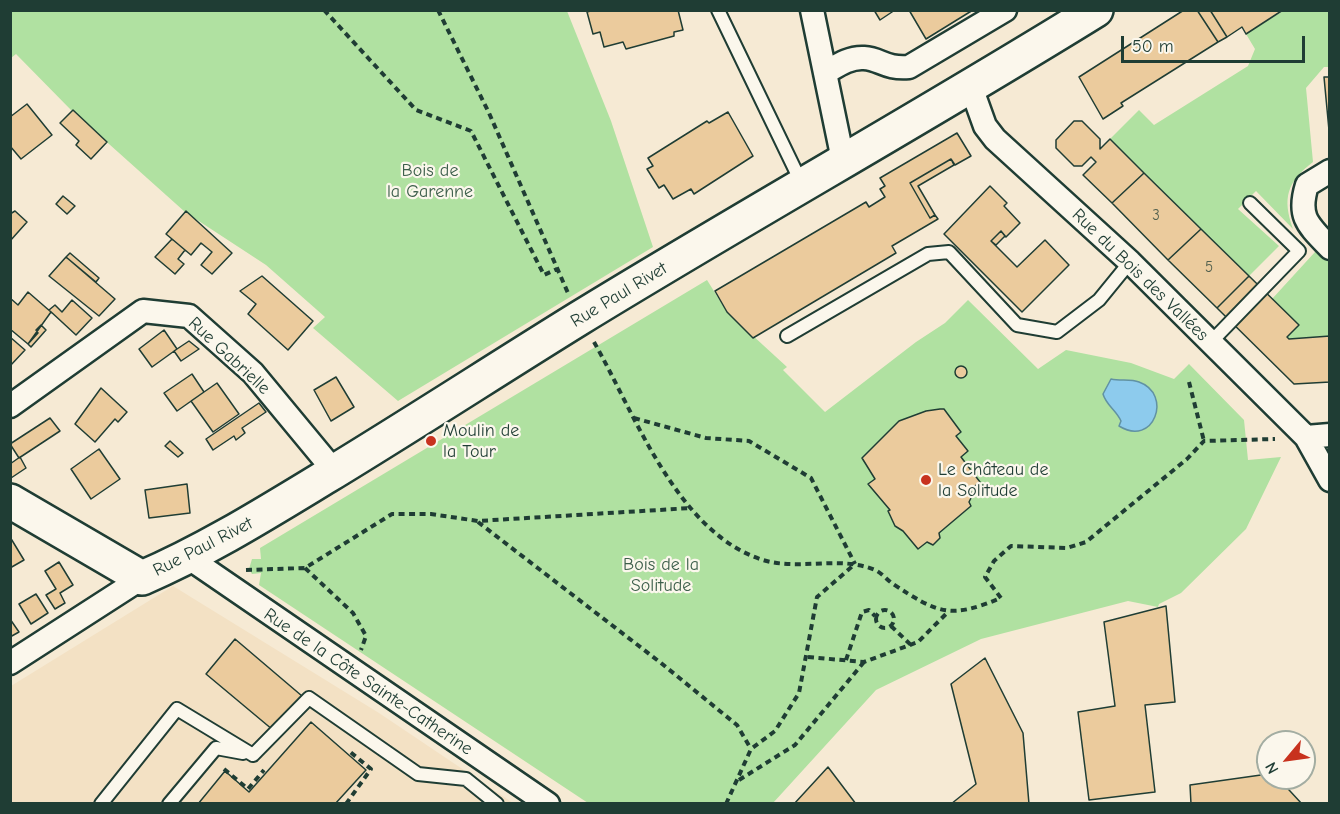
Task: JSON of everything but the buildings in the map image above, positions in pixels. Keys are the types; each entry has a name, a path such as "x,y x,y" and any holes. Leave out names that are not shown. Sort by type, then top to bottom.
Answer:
{"street":[{"path":"812,10 843,160"},
{"path":"825,73 847,61 865,58 892,69 909,67 1005,10"},
{"name":"Rue Paul Rivet","path":"142,578 189,558 335,472 581,318 843,160 971,87 1096,10"},
{"name":"Rue du Bois des Vallées","path":"971,87 985,126 995,140 1130,262 1306,437 1329,480"},
{"path":"1329,171 1307,185 1301,204 1307,224 1329,248"},
{"name":"Rue Gabrielle","path":"10,406 143,311 189,316 253,373 335,472"},
{"path":"1306,437 1329,435"},
{"path":"10,501 142,578 10,663"},
{"name":"Rue de la Côte Sainte-Catherine","path":"189,558 549,804"}],"lane":[{"path":"718,10 802,185"},
{"path":"1211,342 1299,251 1250,203"},
{"path":"787,336 928,254 949,252 1017,325 1057,332 1100,300 1130,262"},
{"path":"254,755 309,698 418,774 466,779 497,804"},
{"path":"101,804 177,709 254,755"},
{"path":"169,804 216,748 254,755"}],"path":[{"path":"324,10 416,110 471,131 544,275 557,269 489,113 438,10"},
{"path":"581,318 647,446 691,508 735,549 765,560 855,564 876,570 893,584 947,613 972,610 1001,598 985,577 994,561 1011,546 1058,548 1086,542 1187,459 1204,441 1242,439"},
{"path":"1189,382 1204,441"},
{"path":"633,417 706,438 749,441 811,478 855,564"},
{"path":"254,568 305,568 392,514 431,514 478,521 691,508"},
{"path":"478,521 720,711 736,725 751,750"},
{"path":"726,804 751,750 775,732 799,693 817,597 855,564"},
{"path":"305,568 353,613 366,636 354,672"},
{"path":"846,660 862,612 869,610 875,616 878,626 885,628 891,626 894,619 888,610 881,610 875,616"},
{"path":"807,657 864,662 918,642 947,613"},
{"path":"891,626 911,645"},
{"path":"738,781 795,745 864,662"},
{"path":"344,747 371,769 346,804"},
{"path":"216,777 224,768 248,789 267,766"}],"shaded area":[{"path":"173,586 379,713 513,803 11,804 11,686"}],"green space":[{"name":"Bois de la Garenne","path":"11,11 567,11 611,121 653,247 398,401 313,328 325,317 266,265 185,212 71,110 16,54 11,58"},
{"path":"1283,11 1329,11 1329,67 1324,67 1306,88 1313,162 1297,177 1289,191 1288,208 1293,229 1256,191 1238,209 1279,246 1249,276 1110,139 1139,110 1154,125 1248,66 1255,49 1246,34"},
{"path":"1329,251 1329,336 1289,339 1287,337 1298,325 1272,299 1315,252"},
{"name":"Bois de la Solitude","path":"707,280 727,312 787,367 783,370 825,412 916,342 945,323 968,300 1038,369 1066,350 1131,363 1174,379 1189,364 1244,420 1248,460 1281,457 1246,529 1181,593 1159,604 1158,607 1128,601 981,639 876,690 773,803 588,803 259,585 261,573 252,574 249,569 252,559 261,559 260,548"}],"water":[{"path":"1111,379 1136,381 1149,388 1155,397 1157,407 1150,425 1142,430 1131,431 1119,426 1121,421 1103,394"}],"place":[{"name":"Moulin de la Tour","path":"431,441"},
{"name":"Le Château de la Solitude","path":"926,480"}]}
